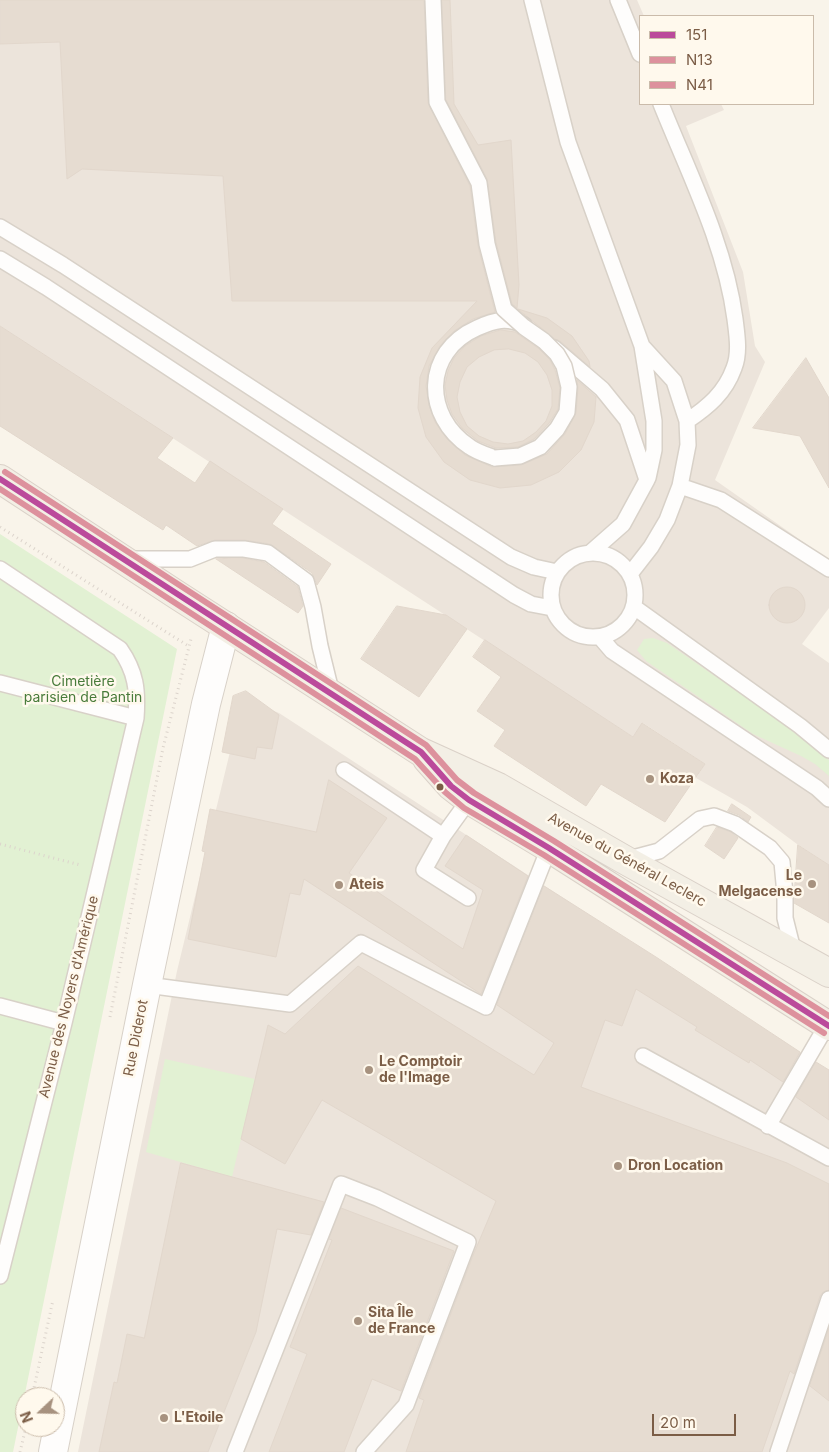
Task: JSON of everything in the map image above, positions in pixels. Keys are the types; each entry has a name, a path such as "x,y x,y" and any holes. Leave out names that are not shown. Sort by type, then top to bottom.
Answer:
{"main road":[{"name":"Avenue du Général Leclerc","path":"0,478 177,596 421,752 498,787 829,973"},
{"name":"Avenue du Général Leclerc","path":"421,752 451,786 469,800 549,848 828,1025"}],"street":[{"name":"Rue Diderot","path":"53,1452 147,985 206,704 226,626"}],"lane":[{"path":"434,0 437,102 479,183 487,244 504,309 524,327 544,341 557,354 564,366 569,386 566,412 557,429 540,447 520,456 495,458 471,448 456,435 443,418 436,400 435,381 442,359 454,343 472,330 491,321 511,320 530,329 602,389 627,420 647,480"},
{"path":"532,0 568,142 642,346 654,421 654,450 647,480 623,524 590,553 571,559 557,572 551,589 552,608 558,620 568,630 587,637 600,637 613,633 624,625 632,614 635,587 630,574 621,564 610,556 590,553"},
{"path":"618,0 639,52"},
{"path":"661,105 716,239 732,293 737,330 738,350 734,368 721,394 705,409 687,421"},
{"path":"0,227 63,265 511,557 534,567 557,572"},
{"path":"0,259 514,595 531,604 552,608"},
{"path":"630,574 651,547 667,520 680,486 688,445 687,421 674,381 642,346"},
{"path":"680,486 721,500 829,569"},
{"path":"124,559 190,559 215,549 244,549 268,553 306,580 332,695"},
{"name":"Avenue des Noyers d'Amérique","path":"0,569 120,649 129,662 138,696 136,718 64,1022 0,1276"},
{"path":"634,607 800,726 829,750"},
{"path":"600,637 612,651 817,788 829,799"},
{"path":"0,683 136,718"},
{"path":"344,770 443,836"},
{"path":"468,898 424,870 443,836 469,800"},
{"path":"625,860 659,851 700,819 714,816 735,824 770,848 782,862 785,918 794,954"},
{"path":"147,985 290,1004 361,944 486,1007 549,848"},
{"path":"0,1006 64,1022"},
{"path":"768,1126 828,1025"},
{"path":"643,1056 829,1158"},
{"path":"235,1452 340,1184 377,1198 468,1242 406,1405 364,1452"},
{"path":"778,1452 829,1299"}],"path":[{"path":"0,527 194,648"},
{"path":"0,844 100,870"},
{"path":"20,1452 24,1437"}],"shaded area":[{"path":"0,0 637,0 644,15 639,15 639,105 722,105 724,110 686,126 743,272 755,346 765,362 715,480 829,560 829,608 802,644 829,663 829,865 747,807 696,778 705,764 643,723 633,737 0,326"},
{"path":"243,698 279,713 829,1071 829,1452 78,1452 177,971"}],"green space":[{"name":"Cimetière parisien de Pantin","path":"0,534 177,649 26,1387 15,1387 16,1437 13,1452 0,1452"},
{"path":"653,638 667,643 810,744 829,760 829,776 815,764 801,756 753,734 646,661 637,650 644,639"},
{"path":"165,1059 255,1079 232,1177 146,1152"}],"building":[{"path":"0,0 424,0 428,103 470,186 478,246 495,312 473,319 454,331 440,346 429,366 426,386 429,405 435,422 447,439 465,455 492,467 521,465 547,454 565,434 576,413 577,380 596,397 594,422 581,450 559,472 531,485 500,488 470,480 444,462 426,437 418,408 420,377 432,348 477,301 232,301 223,176 82,169 67,179 60,42 0,44"},
{"path":"442,0 450,0 454,104 478,145 511,140 519,285 517,308 512,304 496,242 487,179 446,100"},
{"path":"518,309 547,318 572,336 589,361 590,367 560,341"},
{"path":"0,326 173,438 157,458 195,483 210,461 283,509 272,524 331,564 317,585 312,573 270,544 244,540 215,540 197,546 166,525 163,530 0,426"},
{"path":"501,330 515,332 538,348 550,360 555,370 560,388 558,409 549,423 534,439 518,447 496,448 478,441 462,428 452,414 447,400 445,385 448,371 454,358 465,346 481,336","holes":["509,349 525,353 538,362 547,375 552,390 552,406 546,421 536,432 523,441 508,444 493,442 479,436 467,426 460,412 457,397 460,382 467,367 479,357 494,350"]},
{"path":"806,358 829,398 829,488 800,436 753,428"},
{"path":"243,558 264,562 298,587 303,606 298,613 216,559"},
{"path":"787,587 799,593 805,605 799,617 787,623 775,617 769,605 775,593"},
{"path":"397,606 446,615 467,629 419,697 361,659"},
{"path":"485,640 633,737 642,723 705,764 665,822 601,784 586,806 494,746 505,730 477,711 501,677 473,657"},
{"path":"246,691 279,715 272,749 257,747 255,759 222,752 233,696"},
{"path":"329,780 387,818 349,873 463,949 483,890 445,866 466,835 528,876 481,994 304,879 300,895 290,893 276,957 188,939 205,852 202,851 210,809 316,832"},
{"path":"732,804 751,817 748,822 739,815 728,811"},
{"path":"717,827 731,832 738,838 724,859 705,846"},
{"name":"Le Melgacense","path":"798,845 829,865 829,923 794,903"},
{"name":"Dron Location","path":"544,886 800,1052 783,1082 750,1060 749,1063 695,1030 697,1027 636,989 622,1026 605,1020 581,1087 787,1163 829,1184 829,1290 823,1292 820,1296 794,1374 790,1371 762,1452 406,1452 424,1400 419,1398 472,1258 496,1201 322,1100 285,1164 241,1139 268,1025 285,1034 358,966 534,1075 554,1043 497,1005"},
{"path":"816,1062 829,1070 829,1120 796,1097"},
{"path":"181,1163 324,1202 311,1235 277,1229 256,1332 208,1452 99,1452 114,1382 117,1383 127,1334 144,1338"},
{"name":"Sita Île de France","path":"341,1208 454,1251 401,1391 372,1379 344,1452 269,1452 307,1354 290,1347 332,1240 329,1239"},
{"path":"829,1329 829,1401 810,1386"}],"transit line":[{"name":"N41","path":"5,472 426,745 457,780 474,793 554,841 829,1016"},
{"name":"151","path":"0,479 421,752 451,786 469,800 549,848 829,1026"},
{"name":"N13","path":"0,489 415,759 445,792 464,808 544,855 824,1033"}],"place":[{"name":"Koza","path":"650,779"},
{"name":"Le Melgacense","path":"812,884"},
{"name":"Ateis","path":"339,885"},
{"name":"Le Comptoir de l'Image","path":"369,1070"},
{"name":"Dron Location","path":"618,1166"},
{"name":"Sita Île de France","path":"358,1321"},
{"name":"L'Etoile","path":"164,1418"}]}
